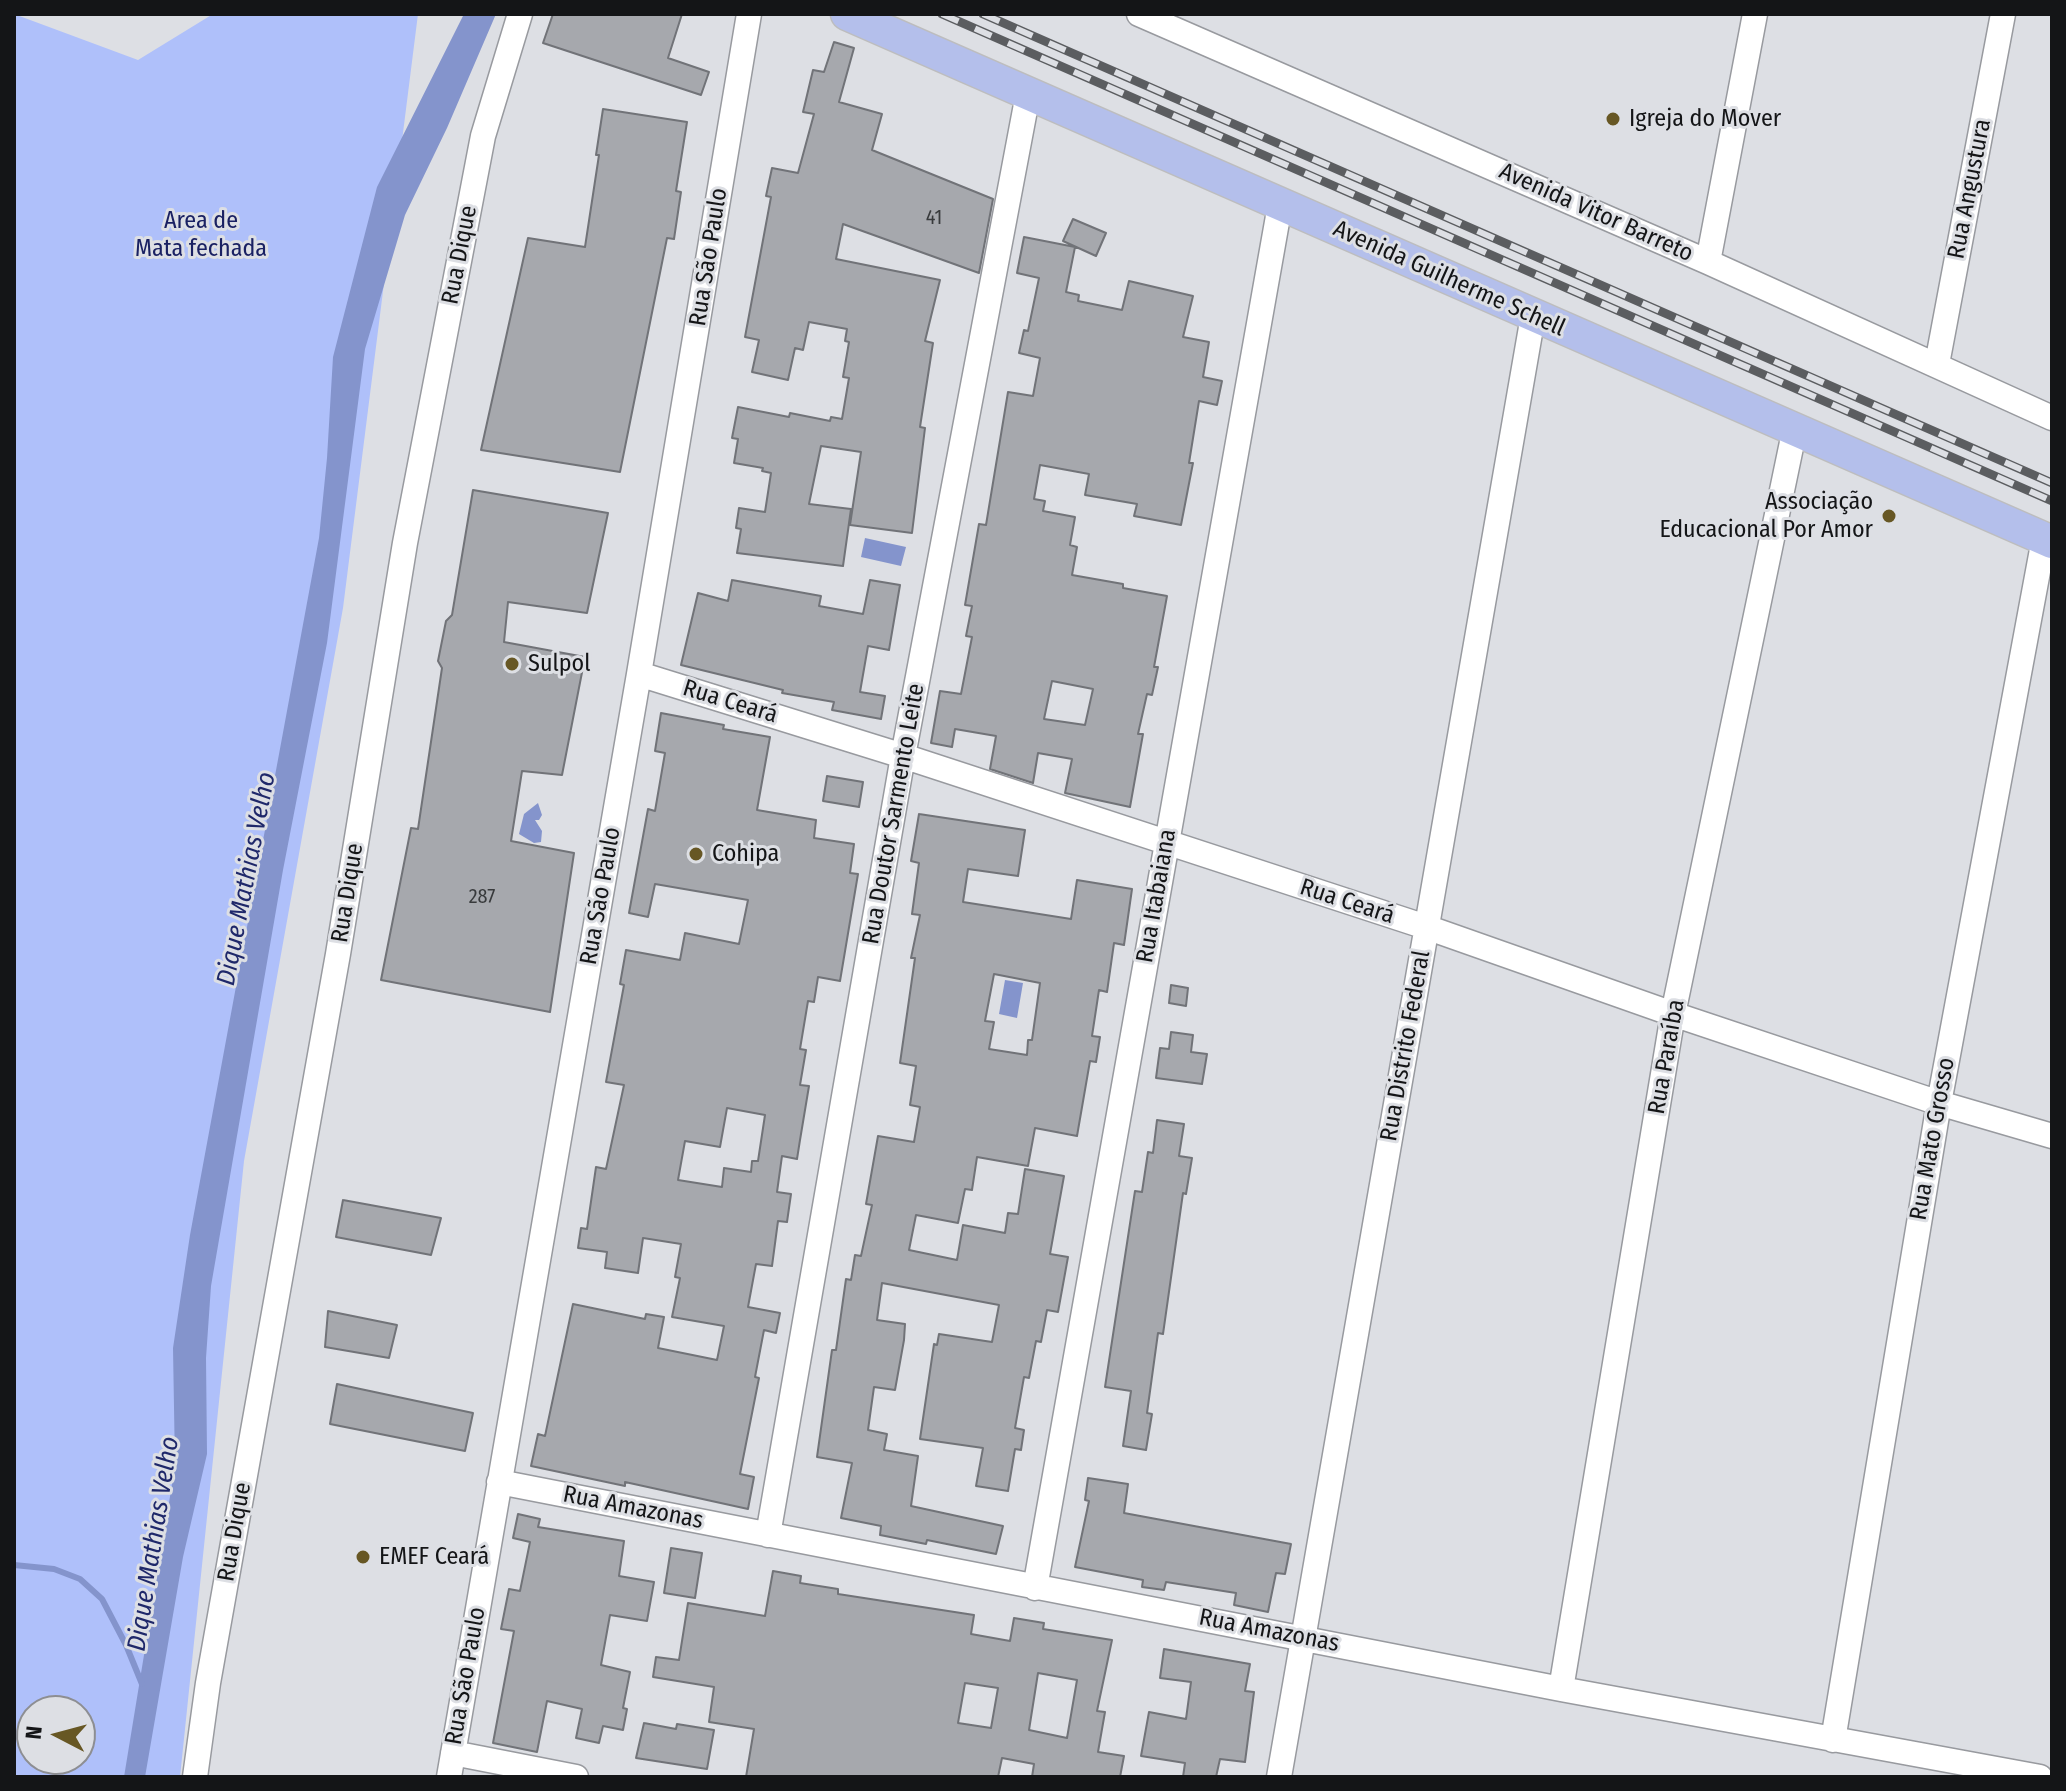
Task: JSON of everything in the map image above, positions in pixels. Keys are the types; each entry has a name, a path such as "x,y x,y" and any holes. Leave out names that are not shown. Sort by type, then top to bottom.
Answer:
{"main road":[{"name":"Avenida Guilherme Schell","path":"847,14 2048,541"}],"street":[{"name":"Rua Dique","path":"195,1777 208,1683 338,954 405,543 483,136 520,14"},
{"name":"Rua São Paulo","path":"449,1777 749,14"},
{"name":"Avenida Vitor Barreto","path":"1139,14 1708,262 2052,418"},
{"path":"1708,262 1755,14"},
{"name":"Rua Angustura","path":"1937,364 2003,14"},
{"name":"Rua Doutor Sarmento Leite","path":"768,1535 903,756 1028,94"},
{"name":"Rua Itabaiana","path":"1035,1588 1280,205"},
{"name":"Rua Distrito Federal","path":"1279,1777 1533,316"},
{"name":"Rua Paraíba","path":"1561,1689 1673,1014 1795,428"},
{"name":"Rua Mato Grosso","path":"1833,1740 1939,1103 2048,541"},
{"name":"Rua Ceará","path":"639,674 903,756 1426,927 1939,1103 2052,1136"},
{"name":"Rua Amazonas","path":"499,1482 1561,1689 2040,1777"},
{"path":"453,1753 576,1777"}],"green space":[{"name":"Area de Mata fechada","path":"14,14 138,60 213,14 418,14 343,608 244,1161 180,1777 14,1777"}],"shaded area":[{"name":"Dique Mathias Velho","path":"464,14 496,14 405,215 365,349 327,643 283,870 211,1286 206,1358 207,1454 183,1557 145,1777 124,1777 175,1466 173,1348 190,1235 319,538 333,357 377,187"},
{"path":"865,538 906,547 901,566 861,557"},
{"path":"538,803 542,815 535,820 542,831 541,842 534,843 519,834 524,814"},
{"path":"1005,980 1023,983 1017,1018 999,1014"}],"building":[{"path":"553,14 682,14 668,58 709,72 701,95 543,43"},
{"path":"834,42 854,48 839,102 882,114 872,150 993,199 979,273 843,224 836,259 940,280 925,341 933,343 920,427 925,428 912,533 850,525 861,452 821,446 809,504 851,509 843,566 737,553 741,529 736,528 739,508 765,512 771,473 762,471 763,468 734,463 738,439 732,438 738,407 789,417 790,413 830,421 831,417 842,419 849,378 843,377 849,342 845,341 847,329 809,322 803,350 795,348 788,380 752,372 759,340 745,337 771,197 766,196 772,168 798,173 814,114 803,112 813,70 824,72"},
{"path":"603,109 687,122 676,191 681,192 674,239 667,238 620,472 481,450 528,238 585,247"},
{"path":"1073,219 1106,233 1096,256 1063,241"},
{"path":"1024,237 1075,247 1066,292 1079,295 1078,301 1122,310 1129,281 1193,296 1183,337 1209,342 1203,377 1222,381 1217,405 1199,401 1189,463 1193,463 1181,525 1134,516 1137,504 1085,495 1089,474 1040,465 1034,499 1045,501 1043,511 1075,517 1070,545 1077,547 1072,575 1167,596 1154,667 1158,667 1152,695 1147,694 1138,734 1143,734 1130,807 1065,793 1072,759 1038,753 1033,783 990,769 996,736 955,729 952,747 931,743 940,691 961,694 972,637 966,636 972,606 965,605 979,524 986,525 1008,392 1033,396 1040,358 1019,353 1024,330 1028,331 1039,278 1017,273","holes":["1052,681 1093,689 1085,725 1044,719"]},
{"path":"473,490 608,513 587,613 508,602 504,642 585,657 562,775 522,771 511,841 574,853 550,1012 381,980 411,828 418,829 442,668 438,661 446,621 452,615"},
{"path":"732,580 821,596 819,606 863,614 870,580 900,585 889,650 868,646 860,692 885,696 881,719 832,710 834,702 782,693 783,690 681,665 698,593 728,601"},
{"path":"661,713 770,737 757,810 816,820 814,838 854,844 850,873 858,874 840,981 818,977 814,1002 808,1001 800,1049 806,1050 800,1085 809,1086 797,1159 782,1156 777,1192 791,1194 787,1222 778,1221 772,1266 756,1264 748,1307 780,1313 776,1333 764,1330 755,1377 759,1378 740,1474 754,1477 748,1509 625,1482 625,1486 531,1466 538,1434 545,1436 573,1304 645,1319 646,1314 664,1317 658,1348 717,1360 724,1326 672,1317 680,1278 675,1277 681,1244 643,1238 638,1273 605,1268 607,1252 578,1248 581,1228 587,1229 596,1167 606,1169 624,1085 606,1082 624,985 620,984 626,950 680,960 685,933 739,944 748,900 655,884 648,917 629,913 648,809 655,811 665,753 655,751","holes":["727,1108 765,1115 758,1161 752,1161 751,1172 724,1168 722,1187 678,1180 685,1141 720,1147"]},
{"path":"827,776 863,782 859,807 823,801"},
{"path":"919,814 1025,830 1018,876 968,869 963,902 1071,919 1077,880 1132,889 1124,945 1114,943 1107,992 1099,990 1092,1036 1100,1037 1096,1062 1090,1061 1077,1136 1035,1128 1028,1166 977,1157 972,1190 965,1189 958,1223 916,1215 909,1250 957,1260 963,1225 1005,1233 1008,1213 1018,1214 1025,1169 1064,1176 1050,1254 1068,1257 1058,1312 1047,1310 1041,1342 1036,1341 1029,1378 1024,1377 1015,1428 1024,1430 1021,1450 1015,1449 1008,1491 976,1486 983,1448 920,1439 934,1344 937,1345 939,1334 992,1342 999,1305 882,1283 877,1320 905,1324 904,1340 895,1390 874,1387 868,1430 887,1434 884,1450 918,1456 911,1506 1003,1526 996,1554 927,1540 926,1544 880,1535 881,1526 841,1518 852,1463 817,1457 832,1350 836,1350 846,1279 851,1280 855,1255 861,1256 872,1205 866,1204 878,1136 914,1142 920,1107 910,1105 916,1066 900,1063 915,958 911,958 920,915 912,914 919,863 911,861","holes":["994,974 1040,983 1027,1055 989,1049 994,1022 985,1021"]},
{"path":"1171,985 1188,988 1186,1006 1169,1003"},
{"path":"1171,1032 1193,1035 1191,1052 1207,1054 1202,1084 1156,1078 1160,1048 1169,1049"},
{"path":"1157,1120 1184,1124 1179,1156 1192,1158 1186,1194 1183,1193 1163,1334 1158,1333 1147,1413 1152,1414 1146,1450 1123,1446 1131,1391 1105,1387 1135,1191 1142,1192 1148,1152 1153,1153"},
{"path":"343,1200 441,1218 431,1255 336,1237"},
{"path":"328,1311 397,1325 389,1358 325,1347"},
{"path":"337,1384 473,1413 465,1451 330,1424"},
{"path":"1088,1478 1128,1484 1124,1513 1291,1544 1285,1574 1276,1573 1268,1612 1234,1605 1236,1593 1166,1582 1164,1590 1142,1587 1143,1580 1075,1567 1089,1501 1085,1500"},
{"path":"518,1514 540,1519 538,1527 624,1541 619,1576 654,1582 647,1621 610,1615 601,1665 630,1672 623,1708 627,1709 623,1730 603,1726 599,1743 576,1738 582,1709 547,1701 537,1752 493,1743 514,1631 501,1629 509,1589 520,1591 530,1542 513,1538"},
{"path":"671,1548 702,1553 695,1598 664,1593"},
{"path":"773,1571 801,1576 800,1583 838,1589 838,1594 974,1615 971,1634 1010,1641 1014,1618 1044,1623 1043,1629 1112,1640 1097,1711 1105,1712 1098,1752 1124,1756 1120,1777 1032,1777 1034,1764 1002,1758 998,1777 746,1777 754,1729 709,1722 714,1687 653,1677 656,1657 679,1660 688,1603 765,1616","holes":["1038,1673 1077,1680 1067,1738 1029,1730","965,1683 998,1688 991,1728 958,1723"]},
{"path":"1164,1649 1250,1664 1245,1691 1254,1692 1245,1762 1220,1759 1216,1777 1183,1777 1185,1763 1141,1756 1149,1712 1186,1719 1191,1682 1160,1678"},
{"path":"644,1723 676,1729 677,1724 714,1730 707,1769 636,1758"}],"waterway":[{"path":"14,1565 54,1569 80,1579 102,1599 142,1684"}],"railway":[{"path":"942,14 2052,501"},
{"path":"983,14 2052,483"}],"place":[{"name":"Igreja do Mover","path":"1613,119"},
{"name":"Associação Educacional Por Amor","path":"1889,516"},
{"name":"Sulpol","path":"512,664"},
{"name":"Cohipa","path":"696,854"},
{"name":"EMEF Ceará","path":"363,1557"}]}
